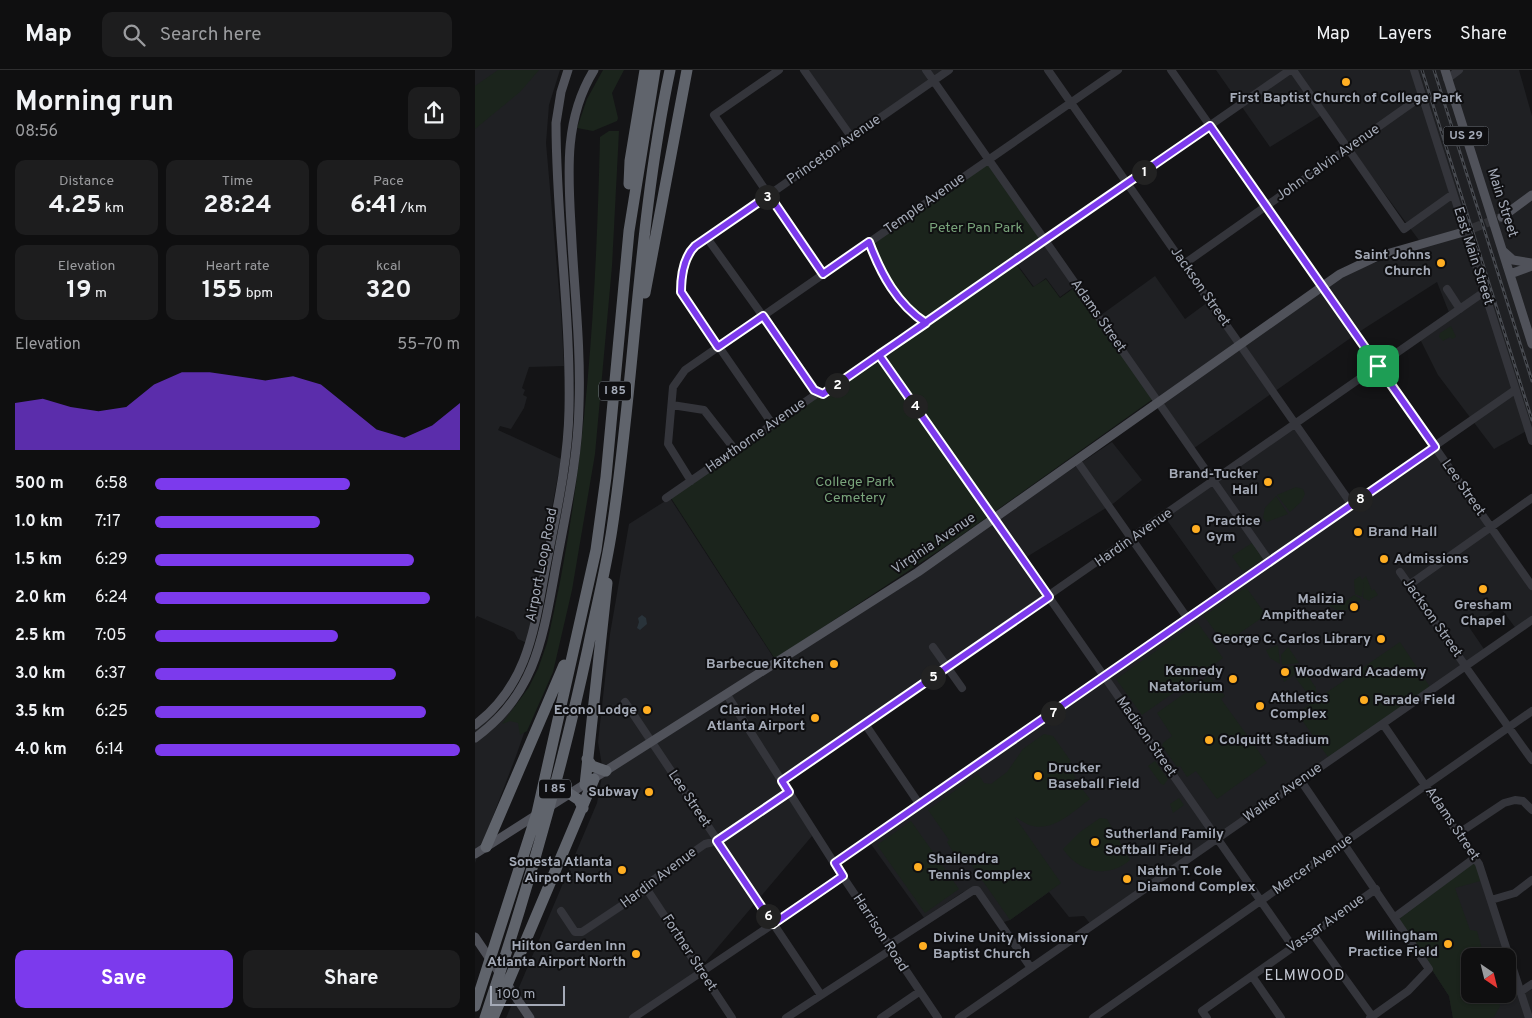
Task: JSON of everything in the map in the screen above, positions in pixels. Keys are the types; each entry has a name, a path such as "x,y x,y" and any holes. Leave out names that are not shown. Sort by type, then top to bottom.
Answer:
{"highway":[{"path":"629,231 630,161 645,70"},
{"name":"I 85","path":"475,1006 537,813 596,550 606,477 629,231 655,70"},
{"name":"I 85","path":"485,1018 516,927 553,797 576,706 607,556 621,461 653,168 670,70"},
{"path":"638,313 650,272 687,70"},
{"path":"486,847 563,667 574,634 587,566 596,550"},
{"path":"493,1018 583,808 589,782 587,759 604,620 607,556"},
{"path":"587,759 593,767 606,771"},
{"path":"570,794 577,798 583,808"}],"main road":[{"name":"Airport Loop Road","path":"475,725 507,692 519,674 533,633 566,451 569,375 556,138 558,107 568,70"},
{"name":"Airport Loop Road","path":"475,738 501,715 516,698 537,657 543,635 577,447 579,374 568,150 580,98 595,70"},
{"name":"Main Street","path":"1446,74 1532,344"},
{"path":"1502,217 1528,201 1532,195"},
{"name":"Virginia Avenue","path":"475,854 918,572 1340,274 1376,257 1460,233"},
{"path":"1503,250 1513,260 1532,265"},
{"path":"1510,274 1532,265"},
{"path":"476,939 530,1018"}],"street":[{"path":"779,70 714,115 823,274"},
{"path":"804,70 852,138"},
{"name":"Adams Street","path":"926,70 1270,562"},
{"name":"Princeton Avenue","path":"773,425 681,292 687,256 695,246 949,70"},
{"name":"Jackson Street","path":"1049,70 1352,505"},
{"name":"Temple Avenue","path":"691,481 668,444 673,387 680,377 718,347 1118,70"},
{"name":"Lee Street","path":"1171,70 1532,586"},
{"path":"1291,70 1404,229 1453,194"},
{"name":"Hawthorne Avenue","path":"666,498 818,393 823,394 1291,70"},
{"name":"East Main Street","path":"1414,70 1532,441"},
{"path":"1446,74 1459,70"},
{"name":"John Calvin Avenue","path":"1184,264 1422,96"},
{"path":"707,238 818,393"},
{"path":"869,242 878,267 889,286 908,310 926,323"},
{"path":"1447,289 1460,309"},
{"name":"Hardin Avenue","path":"782,781 1049,597 1484,292"},
{"name":"Madison Street","path":"879,355 1293,947"},
{"path":"835,863 1515,390"},
{"path":"672,405 704,410 735,451"},
{"path":"1077,460 1188,619"},
{"path":"1409,585 1532,498"},
{"name":"Jackson Street","path":"1399,572 1532,760"},
{"name":"Walker Avenue","path":"959,1018 1532,620"},
{"path":"933,648 962,688"},
{"name":"Harrison Road","path":"727,695 843,876 938,1018"},
{"name":"Lee Street","path":"625,702 821,995"},
{"name":"Mercer Avenue","path":"1093,1018 1532,711"},
{"path":"865,724 920,805"},
{"name":"Adams Street","path":"1383,724 1475,857 1529,1018"},
{"path":"1301,781 1429,969 1408,991 1371,1017 1312,934"},
{"name":"Hardin Avenue","path":"561,911 575,932 582,932 705,844 717,841 789,792"},
{"path":"1459,833 1510,800 1523,801 1532,810"},
{"path":"1395,917 1475,857"},
{"path":"633,1018 843,876"},
{"path":"1491,900 1515,893 1532,880"},
{"name":"Fortner Street","path":"646,888 732,1018"},
{"name":"Vassar Avenue","path":"1204,1015 1252,976 1376,889"},
{"path":"786,1018 889,951 889,946 977,890 1031,968"},
{"path":"1252,976 1281,1018"},
{"path":"1521,992 1532,984"},
{"path":"881,1018 919,992"}],"shaded area":[{"path":"475,70 560,70 549,105 546,143 564,366 529,367 522,388 525,390 523,395 527,397 524,408 511,429 500,426 498,430 561,459 527,643 518,639 514,632 477,616 475,619"},
{"path":"808,70 944,70 852,133"},
{"path":"1216,70 1519,70 1532,116 1532,428 1494,449 1438,375 1420,339 1450,315 1437,282 1362,330 1190,451 1101,315 1155,276 1185,319 1208,302 1240,349 1349,271 1424,247 1325,113 1270,147"},
{"path":"1047,240 1078,284 1060,297 1046,278 1034,287 1017,264"},
{"name":"Woodward Academy","path":"1296,424 1352,504 1435,447 1532,586 1532,620 1517,630 1500,607 1469,627 1486,652 1092,926 1084,916 1069,917 1049,892 1010,920 1001,923 974,890 963,892 924,918 868,840 1219,593 1164,516"},
{"path":"1112,442 1142,480 1114,503 1025,558 1049,593 784,779 812,836 696,973 632,1018 506,1018 597,803 603,771 598,742 610,634 629,524 670,498 779,666"},
{"path":"642,615 646,618 647,624 640,630 637,628 638,618"},
{"path":"536,699 475,863 475,723 483,718"},
{"name":"Willingham Practice Field","path":"1476,857 1507,948 1461,948 1461,1003 1516,1003 1516,974 1523,995 1532,989 1532,1018 1453,1018 1449,996 1397,916"}],"green space":[{"path":"498,70 539,70 520,92 475,129 475,86"},
{"path":"603,70 624,70 612,93 618,118 617,121 593,131 577,128 587,99"},
{"path":"609,131 619,131 612,266 595,454 572,590 553,672 527,731 520,735 518,723 510,721 502,724 529,687 538,669 547,643 560,580 580,454 587,391 596,264 600,137"},
{"name":"Peter Pan Park","path":"989,158 1047,240 920,327 880,265 871,246"},
{"name":"College Park Cemetery","path":"1016,264 1033,287 1046,279 1060,298 1074,288 1153,399 952,542 775,659 671,498 818,396 887,353 890,354"},
{"path":"1451,326 1456,337 1452,339 1450,337 1443,341 1439,337 1440,333"},
{"path":"1296,487 1303,489 1305,494 1301,502 1290,512 1277,495"},
{"path":"1276,496 1288,514 1267,522 1263,518 1265,508"},
{"path":"1252,543 1263,559 1243,572 1232,556"},
{"path":"1360,576 1362,580 1366,576 1372,591 1374,589 1378,595 1371,599 1371,597 1370,601 1363,598 1364,582 1362,597 1355,594 1354,580"},
{"path":"1246,587 1266,615 1224,644 1204,616"},
{"path":"1354,595 1361,599 1359,603 1354,600 1349,602 1348,610 1337,610 1323,602 1330,598 1342,602 1343,606 1343,603"},
{"path":"1197,622 1223,658 1142,715 1116,679"},
{"name":"Parade Field","path":"1400,642 1430,687 1328,757 1297,713"},
{"path":"1278,645 1280,664 1270,658 1266,650"},
{"path":"1288,647 1299,663 1282,665 1281,655"},
{"path":"1299,665 1294,675 1284,682 1282,667"},
{"path":"1301,666 1316,688 1316,694 1310,697 1295,677"},
{"name":"Colquitt Stadium","path":"1209,676 1225,696 1221,699 1267,763 1217,799 1196,771 1187,777 1180,766 1177,767 1162,746 1172,736 1157,713"},
{"path":"1044,734 1053,736 1070,760 1076,781 1090,799 1062,820 1046,826 1029,825 1015,817 1061,883 1010,920 966,857 959,862 947,842 949,840 928,810 978,774 984,783 991,784 1007,772 1023,749"},
{"path":"1155,761 1168,779 1164,785 1161,784 1148,766"},
{"path":"1179,798 1184,805 1173,813 1170,804"},
{"name":"Sutherland Family Softball Field","path":"1100,818 1107,819 1130,860 1113,870 1094,871 1085,868 1077,864 1063,849 1080,832"},
{"name":"Shailendra Tennis Complex","path":"911,821 959,889 925,913 877,845"},
{"name":"Willingham Practice Field","path":"1477,860 1484,880 1455,888 1470,930 1477,931 1482,948 1461,948 1461,1003 1499,1003 1500,1006 1494,1017 1453,1018 1449,996 1399,919"}],"tunnel":[{"path":"1460,233 1502,217"}],"railway":[{"path":"1422,70 1532,420"},
{"path":"1434,70 1532,381"}],"place":[{"name":"First Baptist Church of College Park","path":"1346,82"},
{"name":"Saint Johns Church","path":"1441,263"},
{"name":"Brand-Tucker Hall","path":"1268,482"},
{"name":"Practice Gym","path":"1196,529"},
{"name":"Brand Hall","path":"1358,532"},
{"name":"Admissions","path":"1384,559"},
{"name":"Gresham Chapel","path":"1483,589"},
{"name":"Malizia Ampitheater","path":"1354,607"},
{"name":"George C. Carlos Library","path":"1381,639"},
{"name":"Barbecue Kitchen","path":"834,664"},
{"name":"Woodward Academy","path":"1285,672"},
{"name":"Kennedy Natatorium","path":"1233,679"},
{"name":"Parade Field","path":"1364,700"},
{"name":"Athletics Complex","path":"1260,706"},
{"name":"Econo Lodge","path":"647,710"},
{"name":"Clarion Hotel Atlanta Airport","path":"815,718"},
{"name":"Colquitt Stadium","path":"1209,740"},
{"name":"Drucker Baseball Field","path":"1038,776"},
{"name":"Subway","path":"649,792"},
{"name":"Sutherland Family Softball Field","path":"1095,842"},
{"name":"Shailendra Tennis Complex","path":"918,867"},
{"name":"Sonesta Atlanta Airport North","path":"622,870"},
{"name":"Nathn T. Cole Diamond Complex","path":"1127,879"},
{"name":"Willingham Practice Field","path":"1448,944"},
{"name":"Divine Unity Missionary Baptist Church","path":"923,946"},
{"name":"Hilton Garden Inn Atlanta Airport North","path":"636,954"}],"district":[{"name":"ELMWOOD","path":"1305,976"}],"route":[{"path":"1378,366 1210,126 926,323 881,354 879,355 823,394 814,390 763,316 718,347 681,292 684,264 690,251 695,246 769,195 823,274 869,242 878,267 889,286 908,310 926,323 879,355 1049,597 782,781 789,792 717,841 773,924 843,876 835,863 1435,447 1378,366"}]}
